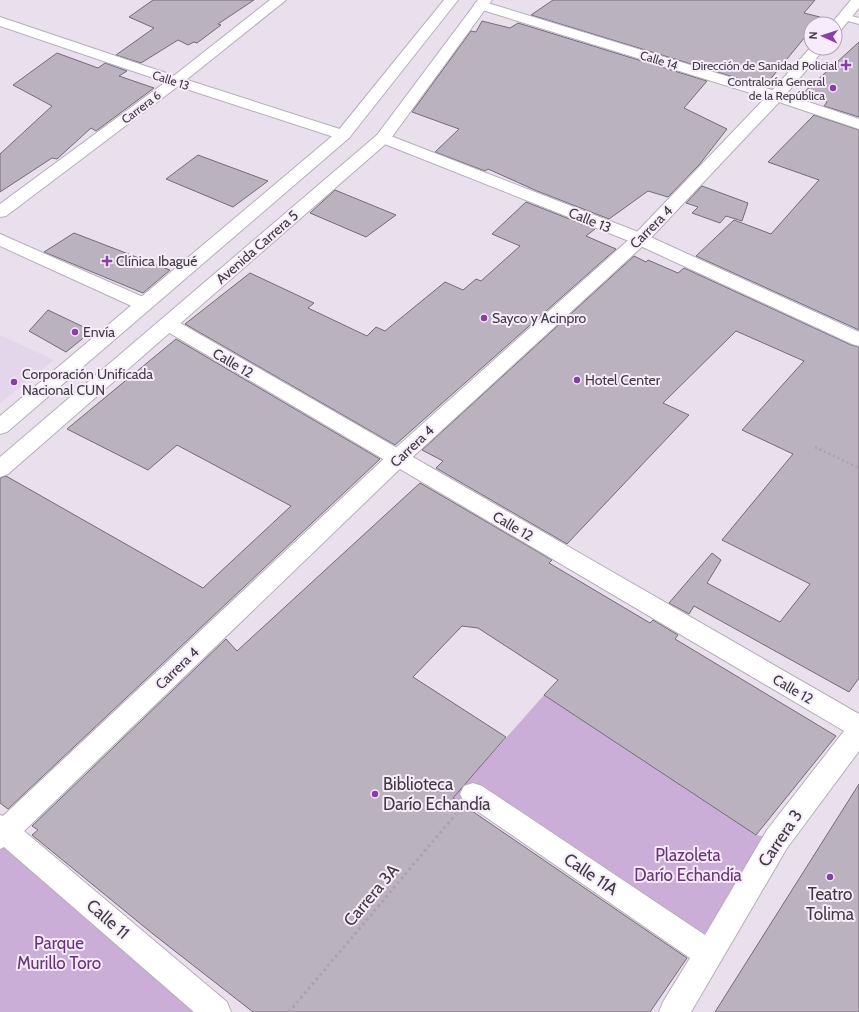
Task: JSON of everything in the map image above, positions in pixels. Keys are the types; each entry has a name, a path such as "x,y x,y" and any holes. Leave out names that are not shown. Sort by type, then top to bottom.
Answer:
{"street":[{"name":"Carrera 6","path":"0,212 176,81 279,0"},
{"name":"Avenida Carrera 5","path":"0,427 343,135 451,0"},
{"path":"844,17 858,0"},
{"name":"Avenida Carrera 5","path":"0,469 383,138 483,3"},
{"name":"Calle 14","path":"483,3 776,96 859,124"},
{"name":"Calle 13","path":"0,21 176,81 343,135"},
{"name":"Carrera 4","path":"2,832 398,458 640,239 776,96 811,56"},
{"name":"Calle 13","path":"383,138 640,239 859,340"},
{"path":"0,240 143,304"},
{"name":"Calle 12","path":"168,324 859,727"},
{"name":"Carrera 3","path":"674,1012 776,839 859,731"},
{"name":"Calle 11A","path":"473,794 709,954"},
{"name":"Calle 11","path":"2,832 216,1012"}],"lane":[{"path":"844,17 859,21"}],"path":[{"path":"815,446 859,468"},
{"name":"Carrera 3A","path":"289,1012 473,794"}],"shaded area":[{"name":"Corporación Unificada Nacional CUN","path":"0,335 54,360 0,403"}],"green space":[{"name":"Plazoleta Darío Echandía","path":"544,695 756,835 777,839 709,954 473,794 402,878 389,870"},
{"name":"Parque Murillo Toro","path":"0,837 223,1012 0,1012"}],"building":[{"path":"153,0 254,0 218,24 221,25 197,43 194,42 188,45 178,40 141,63 116,55 154,28 129,17"},
{"path":"553,0 815,0 804,13 816,16 803,16 803,40 763,86 531,15"},
{"path":"482,21 510,28 518,23 707,81 684,108 727,129 699,165 668,197 648,191 609,219 537,191 488,169 485,171 435,152 459,129 412,112 471,31 476,32"},
{"name":"Contraloría General de la República","path":"859,42 859,117 824,106 827,102 802,94"},
{"path":"57,53 98,68 105,63 127,71 119,76 154,88 96,131 91,128 57,159 52,158 0,192 0,154 52,106 13,85"},
{"path":"814,115 859,130 859,330 696,256 734,220 771,234 819,180 768,162"},
{"path":"198,155 268,181 233,207 166,179"},
{"path":"702,186 748,203 742,221 726,216 720,223 692,213 698,207 686,203"},
{"path":"335,190 396,215 366,237 310,213"},
{"path":"526,202 595,229 586,236 616,249 395,445 185,324 250,273 314,303 308,308 367,336 376,327 385,331 445,282 463,290 476,279 481,281 520,246 492,234"},
{"name":"Clínica Ibagué","path":"74,233 170,270 143,293 44,252"},
{"path":"634,256 646,262 648,260 678,273 684,268 851,345 859,347 859,678 849,692 694,606 689,614 669,603 712,553 721,560 707,583 780,622 810,584 722,540 793,454 742,430 804,361 736,331 663,403 689,415 567,544 436,468 443,461 422,450"},
{"path":"48,310 92,331 66,352 29,331"},
{"path":"176,339 380,459 8,809 0,803 0,478 6,476 203,588 291,506 177,445 148,470 67,429"},
{"path":"420,483 552,560 549,563 650,623 653,620 678,635 675,639 836,736 756,835 544,695 558,680 478,628 462,626 413,677 506,737 453,798 687,958 650,1012 253,1012 153,934 32,835 38,830 32,826 226,639 237,651"},
{"path":"859,784 859,1012 715,1012 768,928"}],"place":[{"name":"Dirección de Sanidad Policial","path":"846,65"},
{"name":"Contraloría General de la República","path":"833,88"},
{"name":"Clínica Ibagué","path":"107,261"},
{"name":"Sayco y Acinpro","path":"484,318"},
{"name":"Envía","path":"75,332"},
{"name":"Hotel Center","path":"577,380"},
{"name":"Corporación Unificada Nacional CUN","path":"14,382"},
{"name":"Biblioteca Darío Echandía","path":"375,794"},
{"name":"Teatro Tolima","path":"830,877"}]}
